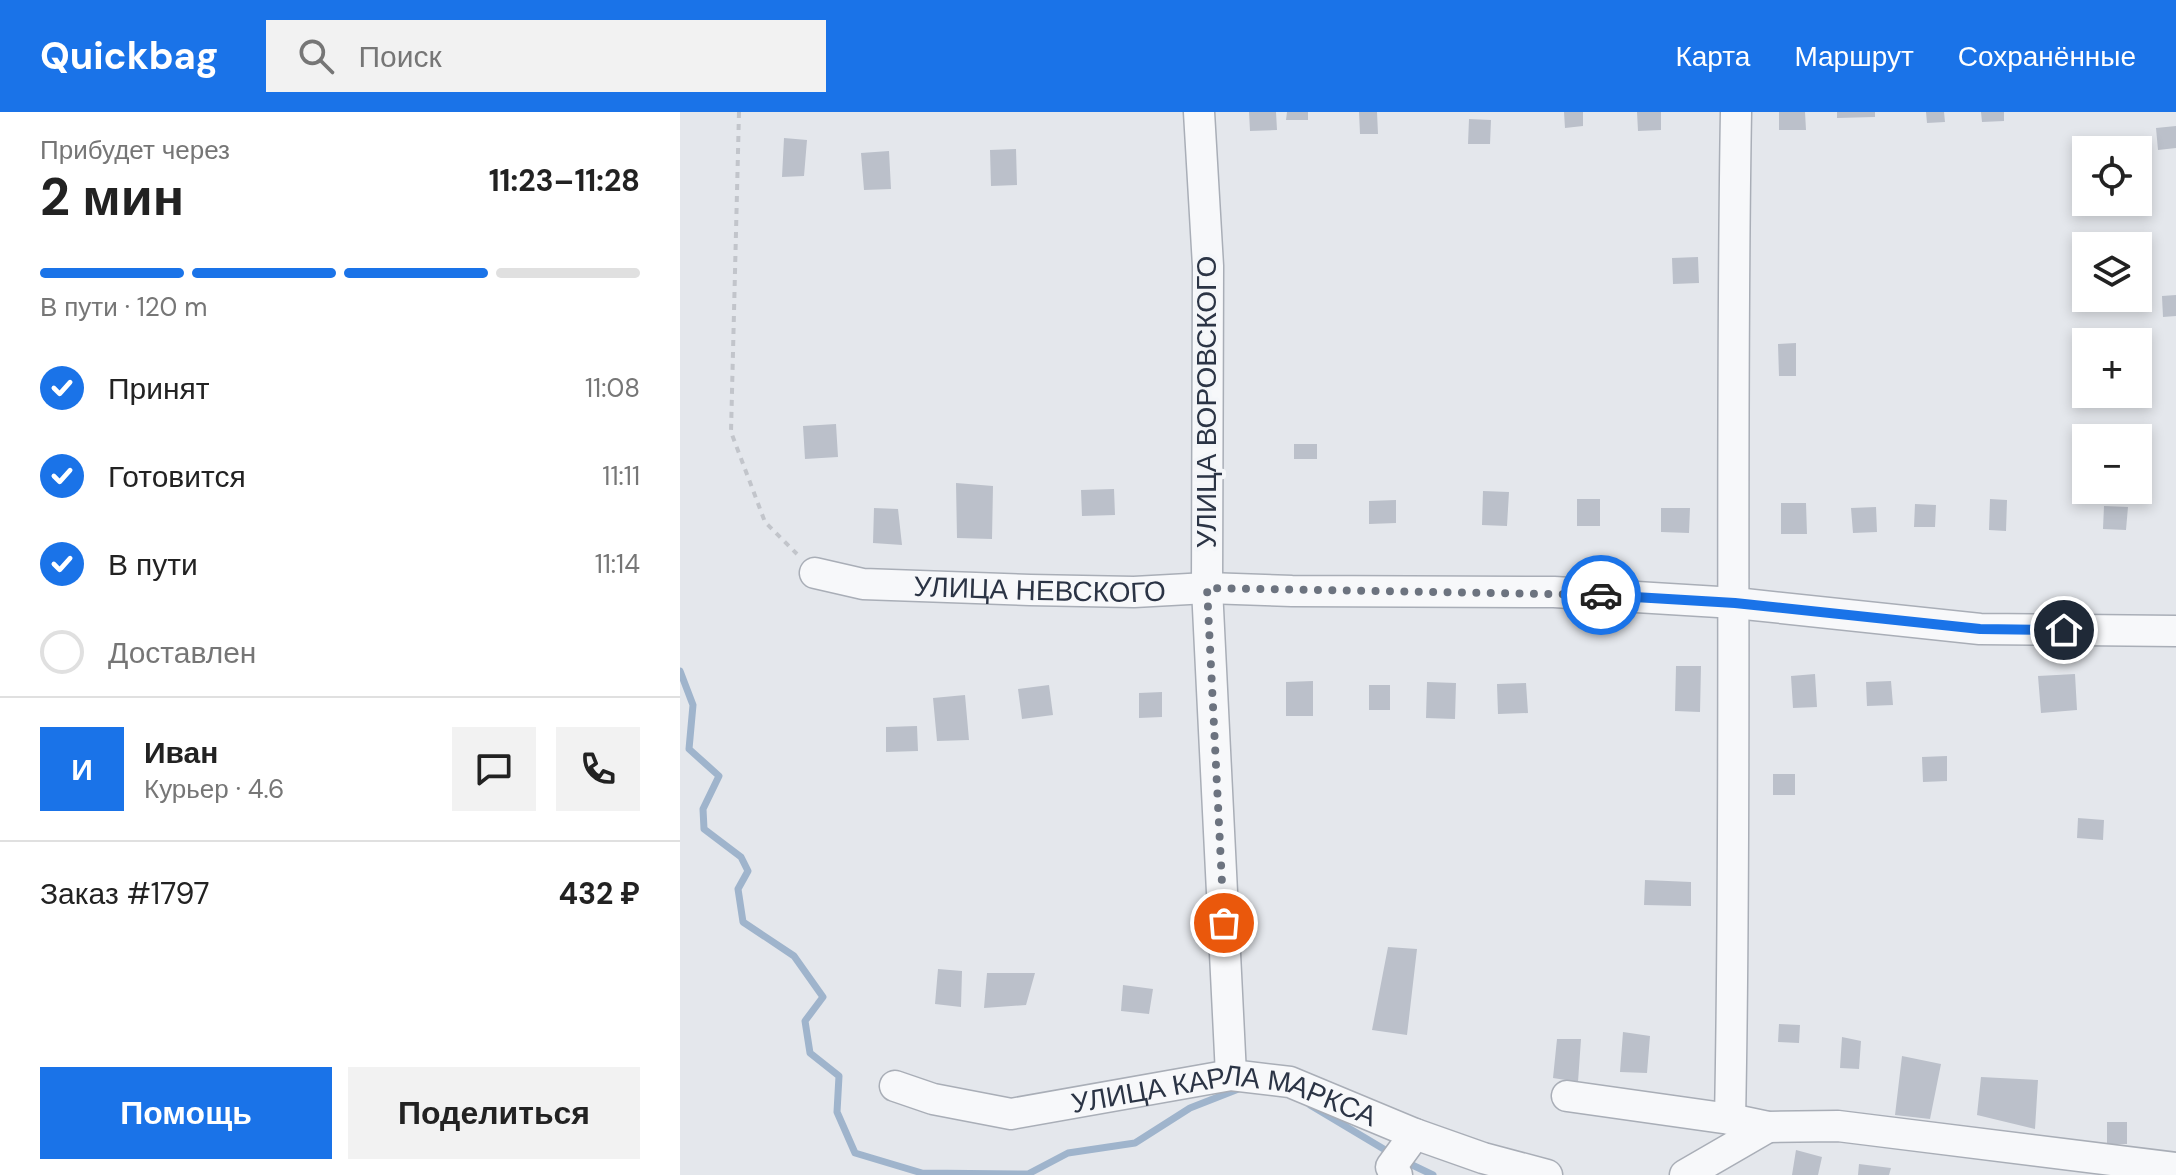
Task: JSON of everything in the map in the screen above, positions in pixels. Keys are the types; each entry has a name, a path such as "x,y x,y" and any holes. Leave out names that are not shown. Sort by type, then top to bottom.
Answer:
{"street":[{"name":"УЛИЦА ВОРОВСКОГО","path":"1199,112 1208,266 1207,588 1231,1075"},
{"path":"1730,1119 1735,884 1732,341 1736,112"},
{"name":"УЛИЦА НЕВСКОГО","path":"815,573 863,584 1134,592 1207,588 1554,592 1735,603 1980,629 2176,631"},
{"name":"УЛИЦА КАРЛА МАРКСА","path":"895,1086 933,1099 1011,1114 1231,1075 1290,1082 1402,1155 1483,1158 1547,1175"},
{"path":"1567,1096 1768,1127 1838,1126 2176,1168"},
{"path":"1685,1175 1768,1127"}],"path":[{"path":"739,112 731,432 765,522 815,573"}],"building":[{"path":"1249,112 1276,112 1277,130 1250,131"},
{"path":"1287,112 1308,112 1308,120 1286,120"},
{"path":"1359,112 1377,112 1378,134 1360,134"},
{"path":"1564,112 1583,112 1583,126 1565,128"},
{"path":"1637,112 1661,112 1661,130 1638,131"},
{"path":"1779,112 1805,112 1806,130 1779,130"},
{"path":"1837,112 1875,112 1875,117 1837,118"},
{"path":"1926,112 1944,112 1945,122 1927,123"},
{"path":"1981,112 2004,112 2004,121 1982,122"},
{"path":"1469,119 1491,120 1490,144 1468,144"},
{"path":"2176,126 2176,148 2158,150 2156,128"},
{"path":"784,138 807,140 804,176 782,177"},
{"path":"1016,149 1017,185 991,186 990,150"},
{"path":"889,151 891,189 864,190 861,153"},
{"path":"1698,257 1699,283 1673,284 1672,258"},
{"path":"2176,295 2176,316 2163,317 2162,296"},
{"path":"1796,343 1796,376 1779,376 1778,344"},
{"path":"836,424 838,457 805,459 803,426"},
{"path":"1294,444 1317,444 1317,459 1294,459"},
{"path":"956,483 993,486 992,539 957,538"},
{"path":"1114,489 1115,515 1082,516 1081,490"},
{"path":"1483,491 1509,492 1507,526 1482,525"},
{"path":"1577,499 1600,499 1600,526 1577,526"},
{"path":"1990,499 2007,500 2006,531 1989,530"},
{"path":"1396,500 1396,523 1369,524 1369,501"},
{"path":"1781,503 1806,503 1807,534 1781,534"},
{"path":"1915,504 1936,505 1935,527 1914,527"},
{"path":"2104,506 2128,507 2126,530 2103,529"},
{"path":"1876,507 1877,532 1853,533 1851,508"},
{"path":"874,508 898,509 902,545 873,543"},
{"path":"1661,508 1690,508 1689,533 1661,532"},
{"path":"1676,666 1701,666 1700,712 1675,711"},
{"path":"1815,674 1817,707 1793,708 1791,676"},
{"path":"2075,674 2077,710 2041,713 2038,676"},
{"path":"1313,681 1313,716 1286,716 1286,682"},
{"path":"1891,681 1893,705 1867,706 1866,682"},
{"path":"1427,682 1456,683 1455,719 1426,718"},
{"path":"1526,683 1528,713 1498,714 1497,684"},
{"path":"1049,685 1053,715 1022,719 1018,689"},
{"path":"1369,685 1390,685 1390,710 1369,710"},
{"path":"1162,692 1162,717 1139,718 1139,693"},
{"path":"965,695 969,740 937,741 933,698"},
{"path":"917,726 918,751 886,752 886,727"},
{"path":"1947,756 1947,781 1923,782 1922,757"},
{"path":"1773,774 1795,774 1795,795 1773,795"},
{"path":"2078,818 2104,820 2103,840 2077,838"},
{"path":"1645,880 1691,882 1691,906 1644,905"},
{"path":"1388,947 1417,949 1407,1035 1372,1030"},
{"path":"938,969 962,971 961,1007 935,1004"},
{"path":"987,973 1035,973 1026,1005 984,1008"},
{"path":"1123,985 1153,989 1149,1014 1121,1011"},
{"path":"1779,1024 1800,1025 1799,1043 1778,1042"},
{"path":"1623,1032 1650,1036 1647,1073 1620,1072"},
{"path":"1842,1037 1861,1041 1859,1069 1840,1068"},
{"path":"1557,1039 1581,1039 1578,1082 1553,1078"},
{"path":"1902,1056 1941,1064 1930,1119 1895,1115"},
{"path":"1981,1077 2038,1080 2035,1129 1977,1115"},
{"path":"2107,1122 2127,1122 2127,1144 2107,1144"},
{"path":"1796,1150 1822,1157 1818,1175 1792,1175"},
{"path":"1859,1164 1891,1168 1889,1175 1858,1175"}],"waterway":[{"path":"680,671 693,705 689,749 719,776 703,809 704,829 741,857 748,871 738,889 743,922 794,956 823,997 805,1021 810,1053 839,1076 837,1112 855,1153 922,1173 1028,1174 1068,1153 1135,1143 1190,1108 1241,1088"},
{"path":"1310,1105 1392,1154"},
{"path":"1406,1162 1433,1175"}],"way so far":[{"path":"1224,923 1207,588 1601,595"}],"route":[{"path":"1601,595 1735,603 1980,629 2064,630"}]}
